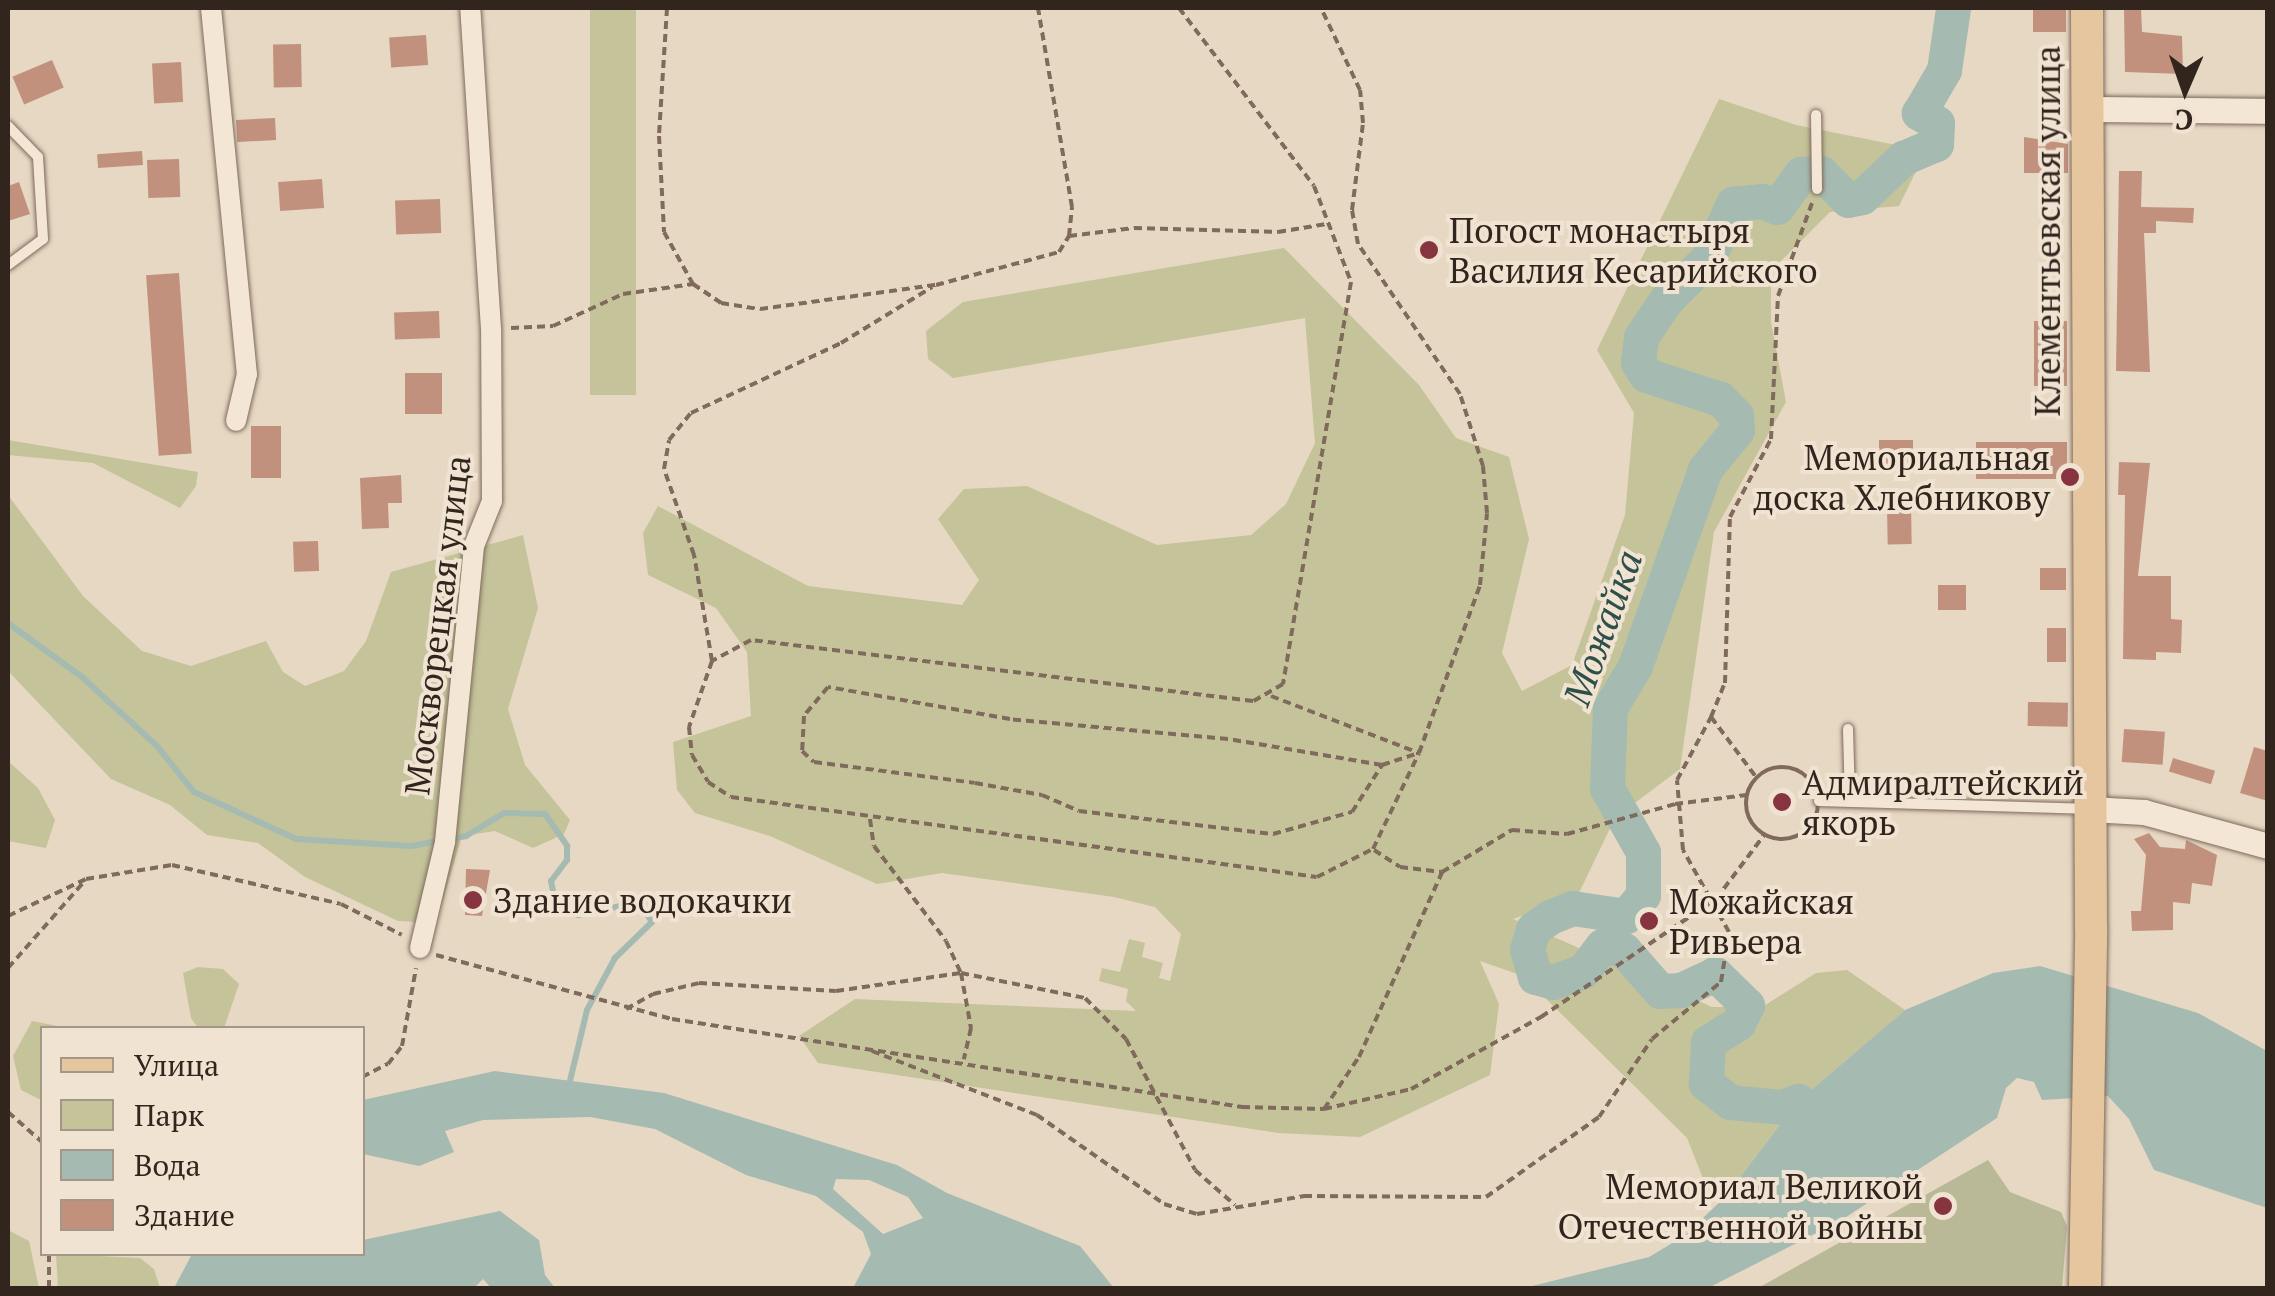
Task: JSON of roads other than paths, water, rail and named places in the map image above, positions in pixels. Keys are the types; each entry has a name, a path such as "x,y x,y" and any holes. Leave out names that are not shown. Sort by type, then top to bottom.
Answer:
{"main road":[{"name":"Клементьевская улица","path":"2085,1288 2090,928 2086,8"}],"street":[{"path":"212,8 247,374 236,421"},
{"name":"Москворецкая улица","path":"420,948 445,842 474,546 492,501 491,329 470,8"},
{"path":"2087,109 2268,110"},
{"path":"2090,809 2144,812 2268,846"}],"lane":[{"path":"1816,115 1817,190"},
{"path":"8,126 38,157 44,239 8,265"},
{"path":"1848,729 1850,800"},
{"path":"1818,801 2090,809"}],"water":[{"path":"2040,966 2198,1013 2267,1051 2267,1208 2154,1170 2129,1119 2108,1096 2042,1100 2034,1082 2017,1078 2006,1088 1997,1118 1840,1221 1708,1288 1524,1288 1649,1257 1684,1236 1725,1197 1798,1101 1905,1010 1993,973"},
{"path":"495,1071 664,1093 897,1165 947,1193 1080,1246 1114,1288 853,1288 871,1254 863,1232 816,1196 746,1175 655,1129 590,1117 483,1120 445,1131 454,1152 419,1166 365,1154 365,1100","holes":["836,1179 869,1180 908,1197 923,1218 883,1234 833,1189"]},
{"path":"500,1211 539,1240 545,1275 555,1288 491,1288 483,1279 474,1288 174,1288 191,1256 365,1256 365,1240"}],"waterway":[{"name":"Можайка","path":"1829,1136 1798,1101 1782,1107 1730,1102 1706,1083 1708,1042 1738,1023 1747,1005 1715,974 1681,990 1660,991 1624,950 1602,946 1583,971 1553,982 1535,977 1527,949 1533,929 1550,917 1572,908 1626,916 1643,895 1643,852 1607,788 1610,708 1635,666 1705,469 1737,430 1736,415 1720,399 1646,375 1638,362 1641,337 1666,300 1708,258 1733,204 1762,201 1777,207 1801,174 1821,173 1848,200 1862,197 1903,158 1936,144 1937,123 1919,113 1944,70 1953,8"},
{"path":"8,623 82,677 156,745 194,792 296,839 411,846 466,836 504,813 545,814 567,846 567,860 551,881 556,906 578,915 639,902 652,922 615,958 587,1010 570,1081"}],"place":[{"name":"Погост монастыря Василия Кесарийского","path":"1429,250"},
{"name":"Мемориальная доска Хлебникову","path":"2070,477"},
{"name":"Адмиралтейский якорь","path":"1782,802"},
{"name":"Здание водокачки","path":"473,900"},
{"name":"Можайская Ривьера","path":"1649,921"},
{"name":"Мемориал Великой Отечественной войны","path":"1943,1206"}]}
